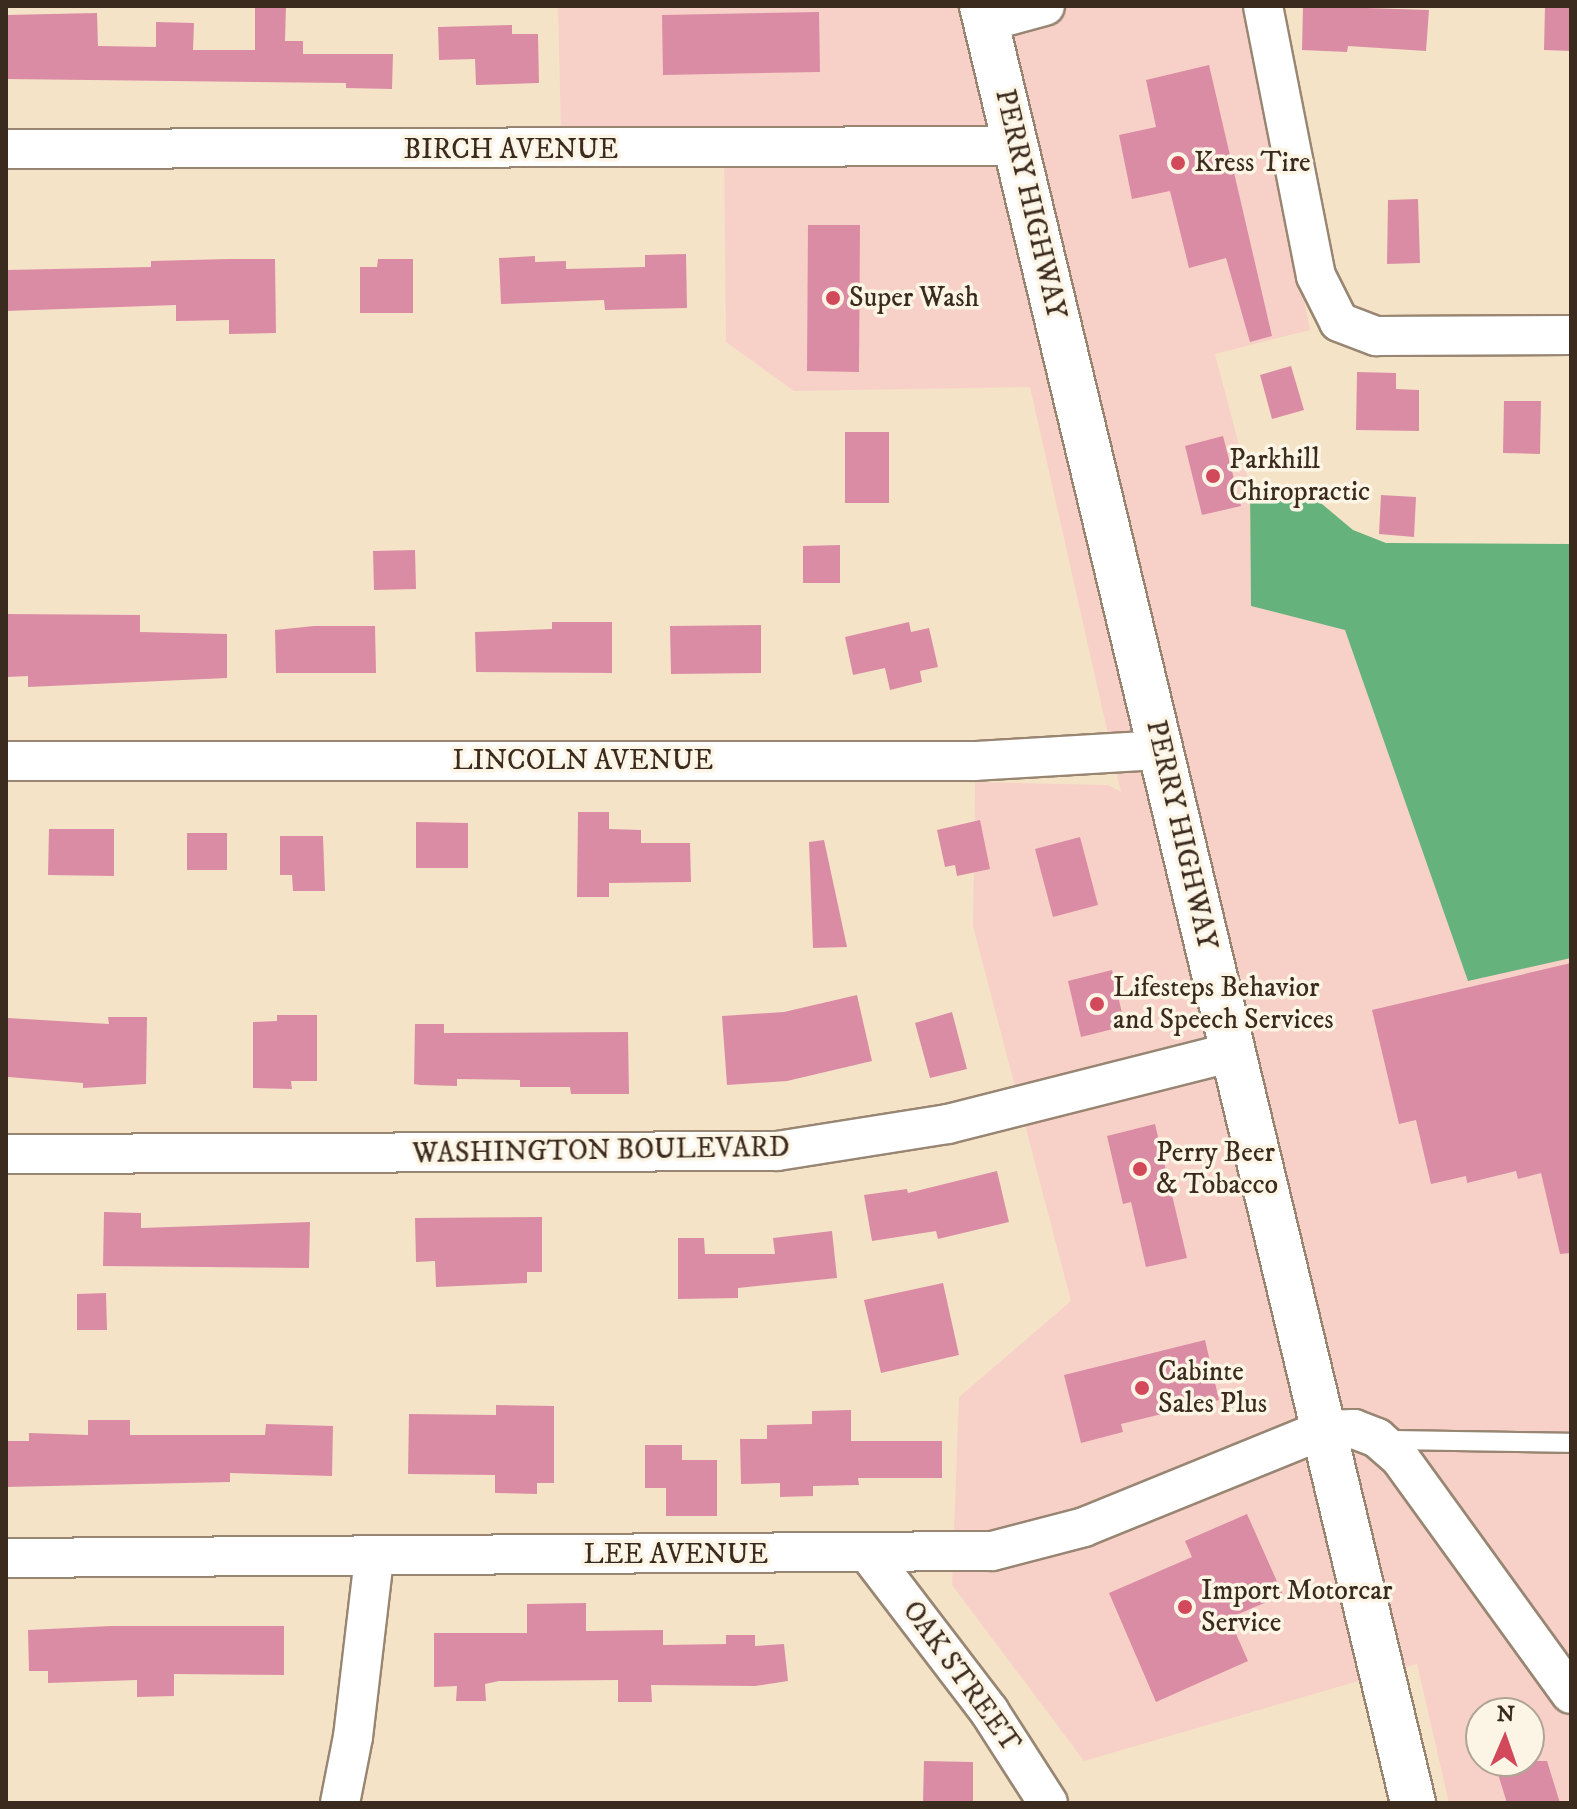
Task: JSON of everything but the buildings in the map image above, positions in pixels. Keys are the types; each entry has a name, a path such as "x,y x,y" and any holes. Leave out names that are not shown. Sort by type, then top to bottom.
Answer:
{"main road":[{"name":"PERRY HIGHWAY","path":"984,14 1413,1803"}],"street":[{"path":"984,14 1045,6"},
{"path":"1263,6 1316,276 1339,322 1376,336 1571,335"},
{"name":"BIRCH AVENUE","path":"6,149 1016,146"},
{"name":"LINCOLN AVENUE","path":"6,761 975,761 1160,750"},
{"name":"WASHINGTON BOULEVARD","path":"6,1154 777,1151 948,1124 1233,1052"},
{"path":"1323,1430 1354,1429 1380,1440 1400,1458 1571,1694"},
{"name":"LEE AVENUE","path":"6,1558 992,1551 1051,1538 1323,1430"},
{"name":"OAK STREET","path":"869,1554 989,1711 1048,1803"},
{"path":"340,1803 353,1737 374,1557"}],"lane":[{"path":"1380,1440 1571,1443"}],"shaded area":[{"path":"558,6 1245,6 1310,330 1215,354 1250,487 1251,606 1345,629 1468,980 1571,958 1571,1803 1449,1803 1417,1664 1084,1761 952,1585 959,1397 1071,1301 973,926 975,782 1108,785 1121,792 1030,387 794,391 726,342 724,147 561,133"}],"green space":[{"path":"1250,487 1304,489 1353,530 1386,543 1571,544 1571,958 1468,981 1345,630 1251,606"}],"place":[{"name":"Kress Tire","path":"1178,163"},
{"name":"Super Wash","path":"833,298"},
{"name":"Parkhill Chiropractic","path":"1213,476"},
{"name":"Lifesteps Behavior and Speech Services","path":"1097,1004"},
{"name":"Perry Beer & Tobacco","path":"1140,1169"},
{"name":"Cabinte Sales Plus","path":"1142,1388"},
{"name":"Import Motorcar Service","path":"1185,1607"}]}
